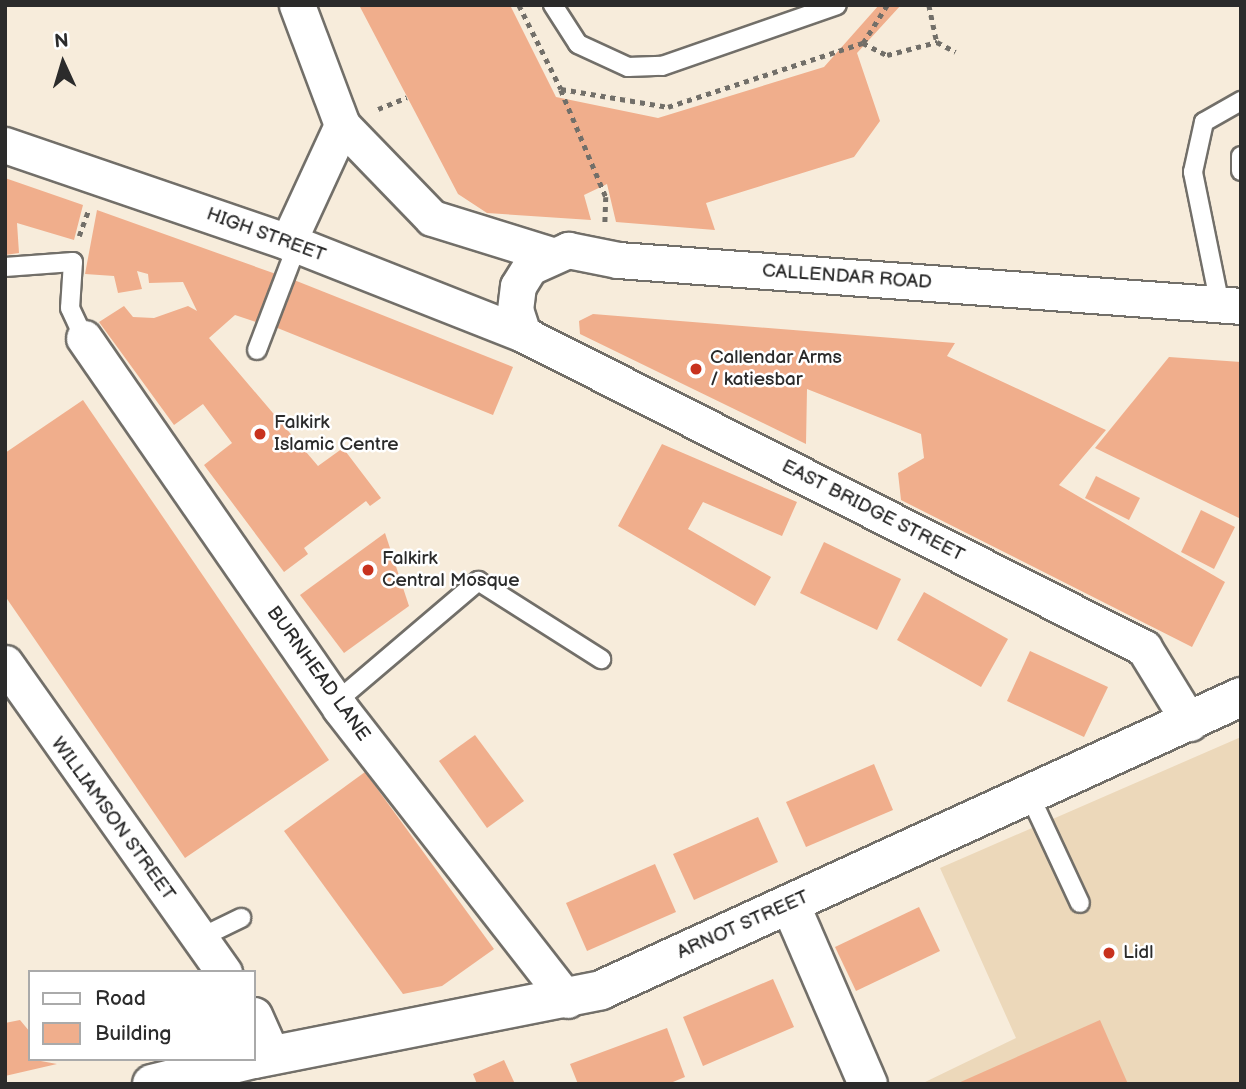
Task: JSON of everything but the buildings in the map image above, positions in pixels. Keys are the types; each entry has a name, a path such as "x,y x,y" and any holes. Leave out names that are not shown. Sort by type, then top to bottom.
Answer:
{"main road":[{"name":"ARNOT STREET","path":"260,1058 567,1000 790,904 1190,723 1241,697"},
{"path":"790,904 868,1084"},
{"name":"ARNOT STREET","path":"152,1084 248,1061"}],"street":[{"path":"293,244 342,125 297,5"},
{"name":"CALLENDAR ROAD","path":"342,125 432,218 558,252 1230,305"},
{"name":"HIGH STREET","path":"5,145 293,244 523,334"},
{"path":"523,334 515,310 518,286 558,252"},
{"name":"EAST BRIDGE STREET","path":"523,334 1144,648 1190,723"},
{"name":"BURNHEAD LANE","path":"84,338 336,702 567,1000"},
{"name":"WILLIAMSON STREET","path":"5,663 98,802 223,970"},
{"path":"256,1029 260,1058"}],"lane":[{"path":"553,5 578,44 628,67 662,66 836,5"},
{"path":"1230,305 1193,172 1204,122 1241,101"},
{"path":"1241,156 1241,171"},
{"path":"257,350 293,244"},
{"path":"5,267 73,262 70,308 84,338"},
{"path":"336,702 478,581 601,659"},
{"path":"1030,796 1080,902"},
{"path":"200,938 241,918"}],"path":[{"path":"929,5 937,42"},
{"path":"863,43 887,55 937,42 956,52"},
{"path":"530,45 538,45"},
{"path":"561,89 606,197 603,256"},
{"path":"73,262 99,177"}],"shaded area":[{"name":"Lidl","path":"1241,737 1241,1084 921,1084 1016,1038 940,868"}],"place":[{"name":"Callendar Arms / katiesbar","path":"696,369"},
{"name":"Falkirk Islamic Centre","path":"260,434"},
{"name":"Falkirk Central Mosque","path":"368,570"},
{"name":"Lidl","path":"1109,953"}]}
